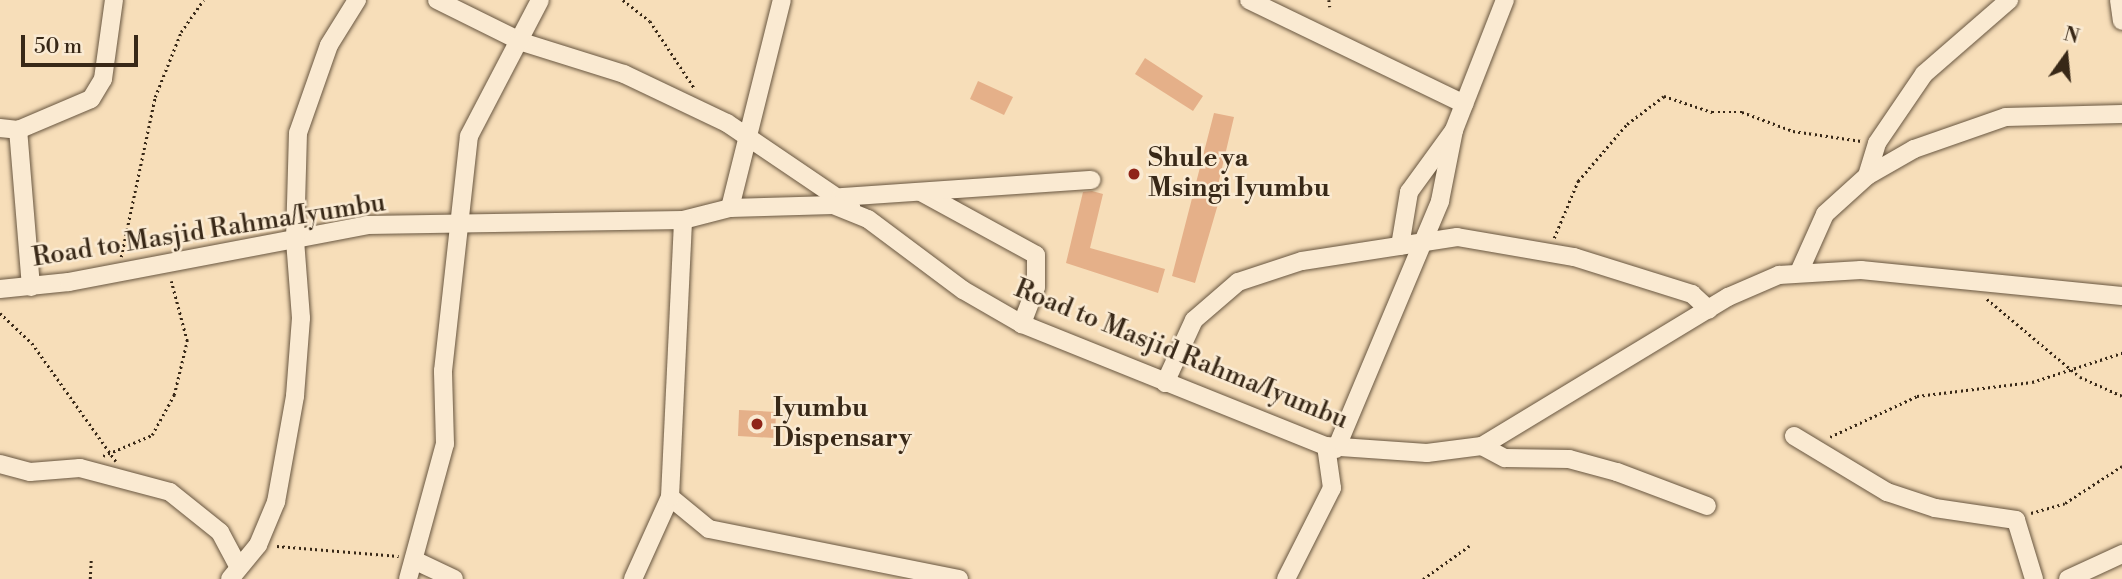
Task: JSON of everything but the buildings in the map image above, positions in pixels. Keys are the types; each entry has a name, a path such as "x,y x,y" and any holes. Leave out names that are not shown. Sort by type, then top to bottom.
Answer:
{"street":[{"path":"0,128 18,130 92,99 103,79 114,0"},
{"path":"234,573 258,545 276,502 295,396 301,318 295,240 298,132 329,45 357,0"},
{"path":"437,0 522,42 624,74 694,107 750,138 848,204 921,192 1091,180"},
{"path":"408,579 416,561 445,444 443,371 456,225 469,136 522,42 540,0"},
{"path":"730,208 750,138 782,0"},
{"path":"1249,0 1464,104"},
{"path":"1286,579 1330,496 1331,447 1379,360 1418,245 1440,201 1454,130 1505,0"},
{"path":"1867,176 1878,143 1924,74 1994,8 2009,0"},
{"path":"2119,0 2122,21"},
{"path":"1800,270 1819,221 1867,176 1914,149 2006,117 2122,114"},
{"path":"18,130 31,287"},
{"path":"1400,246 1409,192 1454,130"},
{"path":"921,192 1035,255 1036,287 1022,324"},
{"name":"Road to Masjid Rahma/Iyumbu","path":"0,289 31,287 119,273 367,225 683,220 730,208 848,204 1022,324 1331,447 1427,453 1482,446 1758,282 1800,270 1980,281 2122,296"},
{"path":"633,579 670,497 683,220"},
{"path":"1165,383 1194,320 1238,282 1302,261 1465,237 1548,250 1692,294 1709,310"},
{"path":"1801,441 1888,492 1951,511 2011,518 2023,533 2034,579"},
{"path":"1482,446 1505,458 1569,459 1617,472 1707,506"},
{"path":"0,464 30,472 80,468 140,481 189,503 220,533 234,573"},
{"path":"670,497 709,529 911,576 959,579"},
{"path":"2068,579 2122,554"},
{"path":"416,561 454,579"}],"path":[{"path":"119,273 155,97 182,28 203,0"},
{"path":"623,0 650,21 685,69 695,88 694,107"},
{"path":"1329,0 1330,7"},
{"path":"1548,250 1578,181 1622,130 1664,96 1820,137 1878,143"},
{"path":"113,454 152,435 182,372 184,319 164,264"},
{"path":"1980,281 1994,307 2073,372 2122,396"},
{"path":"0,313 32,343 113,454 140,481"},
{"path":"1801,441 1942,389 2032,382 2073,372 2122,353"},
{"path":"2011,518 2065,503 2122,466"},
{"path":"258,545 416,561"},
{"path":"1423,579 1469,546"},
{"path":"90,579 91,557"}],"place":[{"name":"Shule ya Msingi Iyumbu","path":"1134,174"},
{"name":"Iyumbu Dispensary","path":"757,424"}]}
